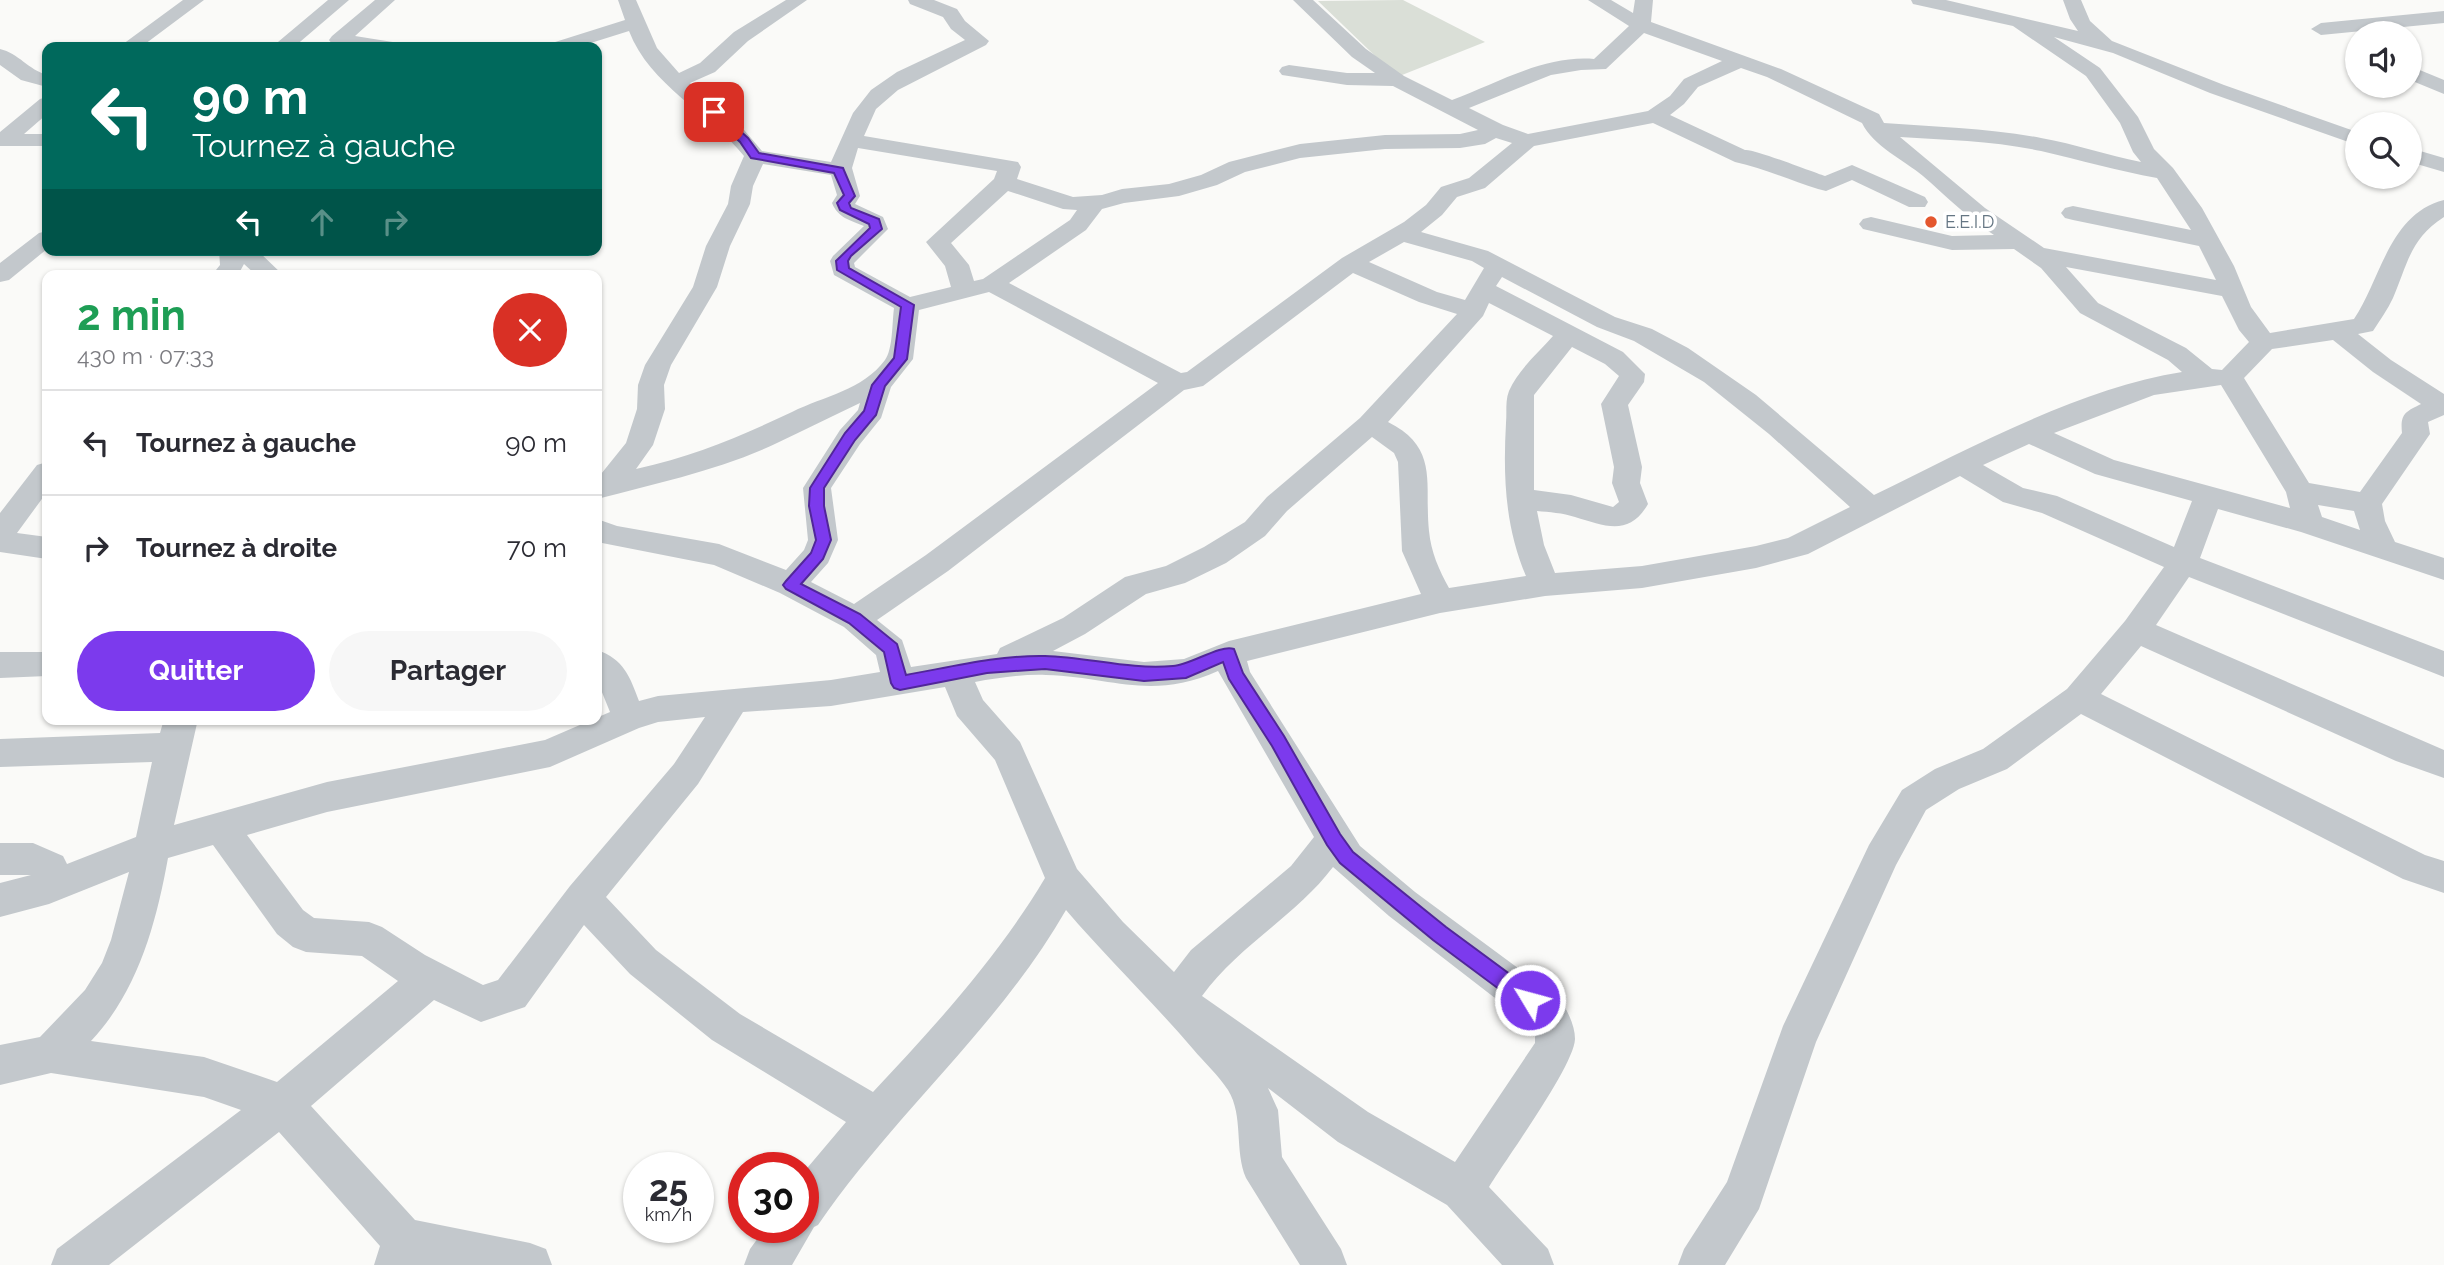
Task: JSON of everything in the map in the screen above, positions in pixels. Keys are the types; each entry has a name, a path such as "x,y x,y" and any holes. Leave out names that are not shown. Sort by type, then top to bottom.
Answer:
{"street":[{"path":"156,0 175,14"},
{"path":"136,42 195,0"},
{"path":"288,42 340,0"},
{"path":"339,40 386,0"},
{"path":"674,80 699,75 708,70 729,46 799,0"},
{"path":"917,0 950,13 958,24 979,41 892,84 865,108 843,152 839,170 849,196 843,203 846,210 875,222 876,229 847,254 842,261 844,270 907,305 992,285 1078,225 1094,204 1122,196 1171,191 1209,180 1237,167 1300,150 1394,141 1460,141 1476,139 1495,130"},
{"path":"1302,0 1359,53 1397,80 1495,130 1527,141"},
{"path":"1597,0 1641,25 1807,86 1871,119 1877,129 1978,213 2050,263 2089,307 2217,377 2300,492 2309,524"},
{"path":"1450,108 1473,101 1507,84 1581,61 1599,65 1641,25 1644,0"},
{"path":"1920,0 2054,28 2120,49 2240,98 2345,135"},
{"path":"2072,0 2079,22 2089,32 2120,49"},
{"path":"569,42 632,11 649,52 674,80 731,127 755,156 839,170"},
{"path":"2403,21 2444,17"},
{"path":"2019,22 2093,72 2130,122 2144,152 2165,173 2190,208 2222,266 2230,290 2252,331 2264,342"},
{"path":"2345,27 2321,29 2345,41"},
{"path":"303,30 354,42"},
{"path":"0,55 28,76 42,79"},
{"path":"855,618 947,556 1177,382 1194,380 1351,263 1434,210 1449,192 1477,183 1527,141 1655,116 1677,100 1691,83 1741,60"},
{"path":"1289,71 1347,79 1397,80"},
{"path":"2422,78 2444,88"},
{"path":"1,141 42,107"},
{"path":"1655,116 1719,147 1743,157 1750,155 1787,172 1826,184 1852,172 1917,202"},
{"path":"1877,129 1994,137 2043,145 2092,159 2165,173"},
{"path":"1,141 42,140"},
{"path":"851,140 1010,167 1004,183 938,242 957,265 964,290"},
{"path":"603,487 639,445 651,409 651,385 658,365 668,343 705,287 718,246 739,204 742,186 755,156"},
{"path":"2422,159 2444,165"},
{"path":"1004,183 1070,204 1108,201"},
{"path":"1948,187 1871,224 1952,243 2028,248 2230,290"},
{"path":"0,900 49,888 152,847 327,797 550,753 629,718 659,709 733,700 831,693 971,669 1045,662 1144,675 1186,671 1228,653 1440,601 1545,585 1642,577 1797,547 2029,433 2191,376 2217,377 2264,342 2364,325 2381,299 2398,248 2418,223 2444,207"},
{"path":"2073,213 2208,241"},
{"path":"1399,233 1480,256 1606,321 1651,339 1700,368 1767,417 1871,509"},
{"path":"0,275 42,242"},
{"path":"249,256 265,270"},
{"path":"1351,263 1428,297 1478,300 1569,334 1614,358 1632,374 1631,382 1614,404 1628,467 1626,482 1634,505 1620,517 1606,518 1578,507 1522,498"},
{"path":"971,669 1029,651 1074,626 1136,585 1174,575 1215,555 1255,530 1277,505 1370,424 1478,300 1498,264"},
{"path":"992,285 1177,382"},
{"path":"791,585 817,555 823,540 817,488 850,437 871,412 878,385 900,359 907,305"},
{"path":"2338,331 2382,366 2443,405"},
{"path":"1545,585 1534,563 1520,508 1522,498 1516,462 1522,392 1569,334"},
{"path":"603,487 666,472 723,454 767,437 802,418 878,385"},
{"path":"2383,547 2370,521 2367,503 2416,434 2414,418 2443,405"},
{"path":"1370,424 1392,433 1413,458 1417,552 1440,601"},
{"path":"2029,433 2105,467 2383,547 2442,574"},
{"path":"1964,464 1988,483 2017,498 2047,503 2183,564 2444,664"},
{"path":"42,480 3,543 42,547"},
{"path":"2300,492 2367,503"},
{"path":"1700,1265 1744,1194 1797,1040 1882,856 1914,800 1947,779 1995,760 2079,698 2136,630 2183,564 2208,496"},
{"path":"602,532 719,555 791,585 855,618 891,649 900,683"},
{"path":"2136,630 2408,751 2444,764"},
{"path":"1228,653 1235,675 1347,857 1439,933 1546,1012 1554,1024 1557,1038 1553,1051 1462,1190"},
{"path":"0,665 42,664"},
{"path":"602,667 613,675 629,718"},
{"path":"971,669 969,707 1008,752 1064,880 1110,934 1176,1000 1242,1076 1257,1110 1261,1163 1325,1265"},
{"path":"2079,698 2416,868 2444,877"},
{"path":"221,827 290,922 306,935 369,939 411,968 481,1004 511,994 583,898 685,774 733,700"},
{"path":"0,753 176,733 129,945 99,1002 51,1054"},
{"path":"1176,1000 1204,962 1304,877 1334,839"},
{"path":"0,859 33,859 50,867 49,888"},
{"path":"819,1187 832,1168 938,1051 1034,931 1064,880"},
{"path":"583,898 643,962 726,1027 877,1118"},
{"path":"73,1265 282,1104 431,978"},
{"path":"1176,1000 1294,1082 1353,1128 1462,1190 1532,1265"},
{"path":"0,1065 51,1054 204,1077 282,1104 400,1252 484,1254 530,1265"},
{"path":"766,1265 781,1243"}],"shaded area":[{"path":"1403,0 1485,42 1397,77 1318,1"}],"place":[{"name":"E.E.I.D","path":"1931,222"}],"route":[{"path":"714,112 744,140 755,156 839,170 849,196 843,203 846,210 875,222 876,229 847,254 842,261 844,270 907,305 900,359 878,385 871,412 850,437 817,488 819,527 823,540 806,571 791,585 855,618 891,649 900,683 987,667 1045,662 1144,675 1186,671 1228,653 1235,675 1347,857 1439,933 1530,1000"}]}
